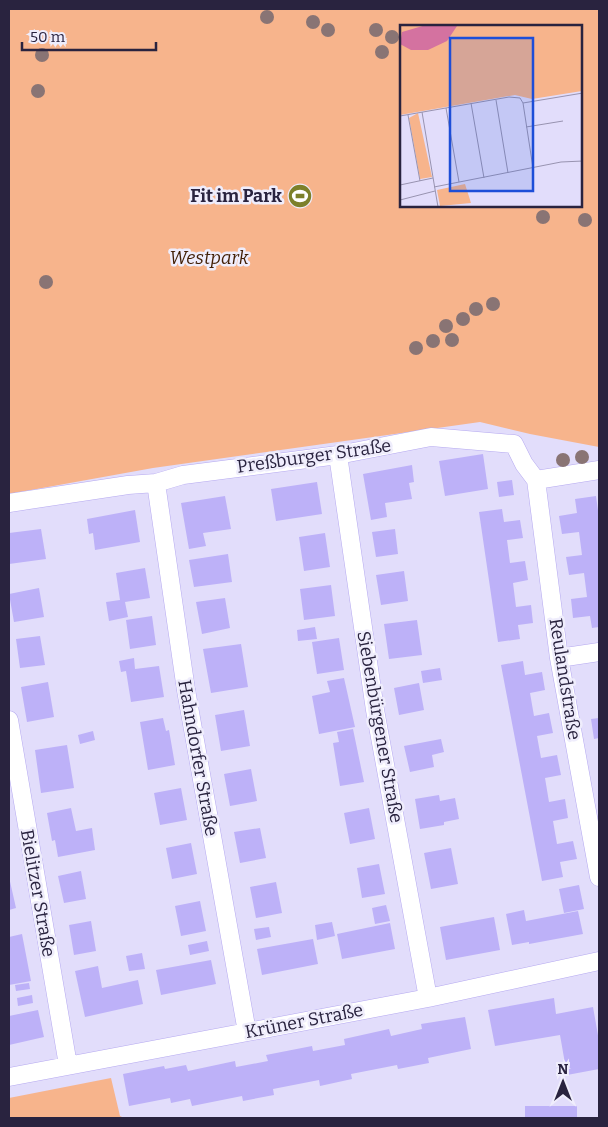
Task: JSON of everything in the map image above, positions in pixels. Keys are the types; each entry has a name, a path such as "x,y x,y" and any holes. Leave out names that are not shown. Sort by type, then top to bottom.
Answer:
{"street":[{"name":"Preßburger Straße","path":"9,503 128,485 156,483 183,475 338,455 431,437 514,444 524,464 536,480"},
{"name":"Siebenbürgener Straße","path":"338,455 375,710 428,998"},
{"path":"536,480 599,470"},
{"name":"Reulandstraße","path":"536,480 559,658 599,877"},
{"name":"Hahndorfer Straße","path":"156,483 186,690 247,1032"},
{"path":"559,658 599,652"},
{"name":"Bielitzer Straße","path":"9,720 68,1065"},
{"name":"Krüner Straße","path":"9,1077 428,998 599,961"}],"green space":[{"name":"Westpark","path":"9,9 599,9 599,447 480,422 153,468 9,494"},
{"path":"111,1078 120,1116 124,1118 9,1118 9,1098"}],"building":[{"path":"483,454 488,489 445,496 439,461"},
{"path":"412,465 414,482 409,483 412,499 385,503 387,517 371,520 363,474"},
{"path":"512,480 514,495 499,497 497,482"},
{"path":"317,482 322,514 276,521 271,489"},
{"path":"225,496 231,529 203,533 206,546 189,549 181,503"},
{"path":"596,496 599,518 599,627 592,628 590,616 573,618 571,599 587,597 584,573 569,575 566,557 582,555 579,532 562,534 559,516 577,513 575,499"},
{"path":"502,509 504,522 520,520 523,538 507,540 510,563 525,561 528,580 513,583 516,607 531,605 533,623 518,625 520,639 498,642 479,512"},
{"path":"135,510 140,542 95,550 93,533 89,534 87,519"},
{"path":"41,529 46,559 9,564 9,533"},
{"path":"395,529 398,554 376,557 372,532"},
{"path":"325,533 330,567 304,571 299,537"},
{"path":"228,554 232,582 194,587 189,560"},
{"path":"145,568 150,598 125,602 128,617 109,621 106,602 120,600 116,573"},
{"path":"404,571 408,601 381,605 376,575"},
{"path":"331,585 335,616 304,620 300,589"},
{"path":"39,588 44,617 14,622 9,594"},
{"path":"225,598 230,628 202,634 196,602"},
{"path":"152,616 156,645 130,649 126,620"},
{"path":"417,620 422,655 389,659 384,624"},
{"path":"315,627 317,639 298,641 297,630"},
{"path":"40,636 45,665 20,668 16,639"},
{"path":"339,638 344,670 317,674 312,642"},
{"path":"241,644 248,687 211,693 203,649"},
{"path":"134,658 135,669 159,666 164,697 131,702 126,671 121,672 119,661"},
{"path":"523,661 525,675 542,672 545,690 530,693 534,716 549,713 553,733 537,736 541,758 557,755 561,775 545,778 549,802 565,799 568,818 553,821 557,844 573,841 577,859 560,862 563,877 542,881 501,665"},
{"path":"440,668 442,680 423,683 421,671"},
{"path":"344,678 355,727 319,734 312,696 330,692 327,681"},
{"path":"48,682 54,717 27,722 21,687"},
{"path":"419,683 424,710 399,715 394,688"},
{"path":"244,710 250,746 221,751 215,715"},
{"path":"163,718 166,731 169,730 175,765 148,770 140,722"},
{"path":"599,718 599,738 594,739 591,719"},
{"path":"353,729 364,782 340,786 333,743 339,742 337,732"},
{"path":"93,731 95,740 80,744 78,735"},
{"path":"441,739 444,752 432,755 434,767 410,772 404,746"},
{"path":"67,745 74,788 41,793 35,750"},
{"path":"251,769 257,801 230,806 224,774"},
{"path":"181,788 187,820 160,825 154,793"},
{"path":"439,795 440,801 455,798 459,819 444,822 444,825 420,829 415,799"},
{"path":"71,808 76,831 92,828 95,850 58,857 55,840 52,841 47,813"},
{"path":"369,808 375,839 350,844 344,813"},
{"path":"260,828 266,858 240,863 234,832"},
{"path":"191,843 197,874 172,879 166,848"},
{"path":"451,848 458,884 431,889 424,853"},
{"path":"379,864 385,894 362,898 357,868"},
{"path":"81,871 86,899 64,903 58,876"},
{"path":"9,877 16,908 9,910"},
{"path":"276,882 282,913 256,918 250,887"},
{"path":"579,885 584,909 564,913 559,889"},
{"path":"200,901 206,931 181,936 175,906"},
{"path":"386,905 390,921 375,924 372,908"},
{"path":"524,910 526,921 578,911 583,934 529,944 529,942 512,945 506,914"},
{"path":"494,917 500,950 446,960 440,927"},
{"path":"91,921 96,951 74,955 69,925"},
{"path":"332,922 335,936 317,940 315,925"},
{"path":"390,923 395,949 342,959 337,934"},
{"path":"269,927 271,937 256,940 254,929"},
{"path":"22,934 31,981 9,985 9,937"},
{"path":"313,939 318,964 262,975 257,949"},
{"path":"207,941 209,951 190,955 188,945"},
{"path":"142,953 145,969 129,971 126,956"},
{"path":"211,960 216,984 161,995 156,970"},
{"path":"98,966 102,988 138,980 143,1004 85,1017 75,971"},
{"path":"29,983 30,989 16,991 15,985"},
{"path":"32,995 33,1003 18,1006 17,998"},
{"path":"554,998 556,1014 593,1007 599,1041 599,1069 567,1075 560,1035 495,1046 488,1010"},
{"path":"38,1010 44,1037 9,1045 9,1016"},
{"path":"465,1017 471,1049 428,1058 429,1063 398,1069 397,1065 351,1074 352,1079 320,1086 319,1080 273,1089 274,1095 243,1101 242,1096 192,1106 190,1099 171,1103 170,1098 129,1106 123,1074 164,1066 165,1069 186,1065 188,1071 235,1061 236,1067 268,1061 266,1055 312,1046 313,1051 345,1045 344,1039 389,1029 391,1036 422,1029 421,1024"},
{"path":"525,1106 577,1106 577,1118 525,1118"}],"place":[{"name":"Fit im Park","path":"300,196"}]}
